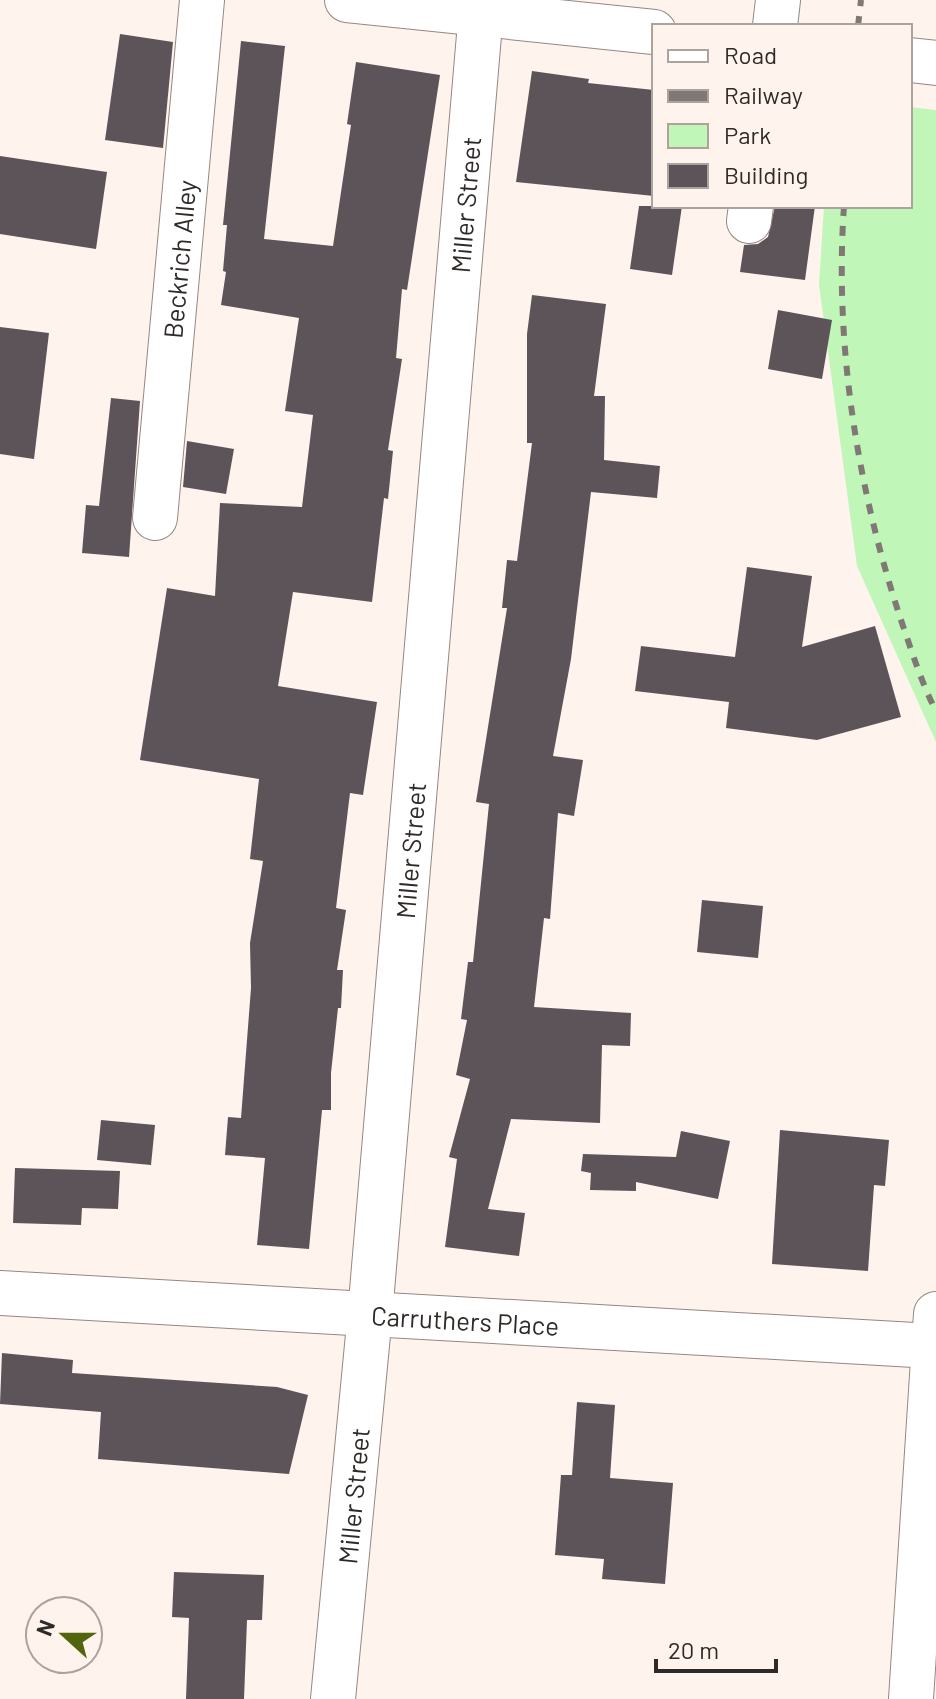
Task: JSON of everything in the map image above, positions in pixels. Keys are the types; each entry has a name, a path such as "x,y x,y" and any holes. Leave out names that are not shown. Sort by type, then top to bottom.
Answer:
{"street":[{"name":"Beckrich Alley","path":"155,518 202,0"},
{"path":"347,0 482,7 652,32"},
{"path":"775,24 778,0"},
{"name":"Miller Street","path":"333,1699 370,1314 482,7"},
{"path":"912,60 936,63"},
{"name":"Carruthers Place","path":"0,1293 370,1314 934,1330"},
{"path":"911,1699 934,1330"}],"green space":[{"path":"912,107 936,110 936,742 857,566 819,285 824,208 912,208"}],"building":[{"path":"120,34 173,42 163,148 105,140"},
{"path":"241,41 285,46 264,239 333,246 351,125 347,124 356,62 440,75 407,290 402,289 396,358 402,359 388,450 393,451 388,499 384,498 372,602 293,592 278,686 377,702 363,795 350,793 336,908 346,910 337,970 343,970 341,1008 338,1008 331,1073 331,1110 322,1110 309,1249 257,1245 265,1158 225,1155 228,1117 241,1118 251,988 250,943 263,861 250,859 259,779 140,760 167,588 215,596 220,503 302,507 313,415 285,411 299,318 221,305 226,272 223,271 227,225 223,225"},
{"path":"532,71 589,79 588,83 652,90 652,196 516,182"},
{"path":"0,156 107,172 96,249 0,234"},
{"path":"639,206 682,208 672,275 630,269"},
{"path":"775,208 815,208 805,280 740,272 744,245 758,244 768,237"},
{"path":"532,295 606,304 594,396 605,396 604,460 660,466 657,498 591,492 571,659 553,756 583,760 574,816 558,813 550,919 544,918 534,1007 631,1013 630,1046 602,1045 600,1123 511,1119 488,1209 525,1213 519,1256 445,1247 457,1159 449,1157 470,1079 456,1075 467,1020 461,1019 468,962 473,962 489,804 476,802 507,608 502,608 507,560 517,561 532,443 527,443 527,334"},
{"path":"778,310 832,320 822,379 768,369"},
{"path":"0,327 49,333 34,459 0,454"},
{"path":"111,398 140,401 129,557 82,553 86,505 99,506"},
{"path":"187,441 234,449 226,494 183,487"},
{"path":"747,567 812,576 802,647 875,626 901,717 817,740 726,728 729,702 635,691 641,646 735,657"},
{"path":"702,900 763,906 758,958 697,952"},
{"path":"101,1120 155,1125 151,1165 97,1160"},
{"path":"780,1130 889,1140 885,1186 874,1185 868,1271 772,1264"},
{"path":"681,1131 730,1141 718,1199 636,1182 636,1191 590,1190 591,1173 581,1171 583,1154 676,1157"},
{"path":"15,1168 120,1171 118,1209 82,1208 81,1225 13,1223"},
{"path":"2,1353 73,1360 72,1373 277,1387 308,1395 289,1474 98,1459 101,1412 0,1404"},
{"path":"577,1402 615,1405 610,1478 673,1483 665,1584 602,1579 604,1559 555,1555 561,1475 572,1475"},
{"path":"174,1572 264,1575 262,1620 247,1620 244,1699 186,1699 189,1618 172,1617"}],"railway":[{"path":"858,24 861,0"},
{"path":"844,208 842,259 846,365 862,472 887,576 918,669 936,711"}]}
